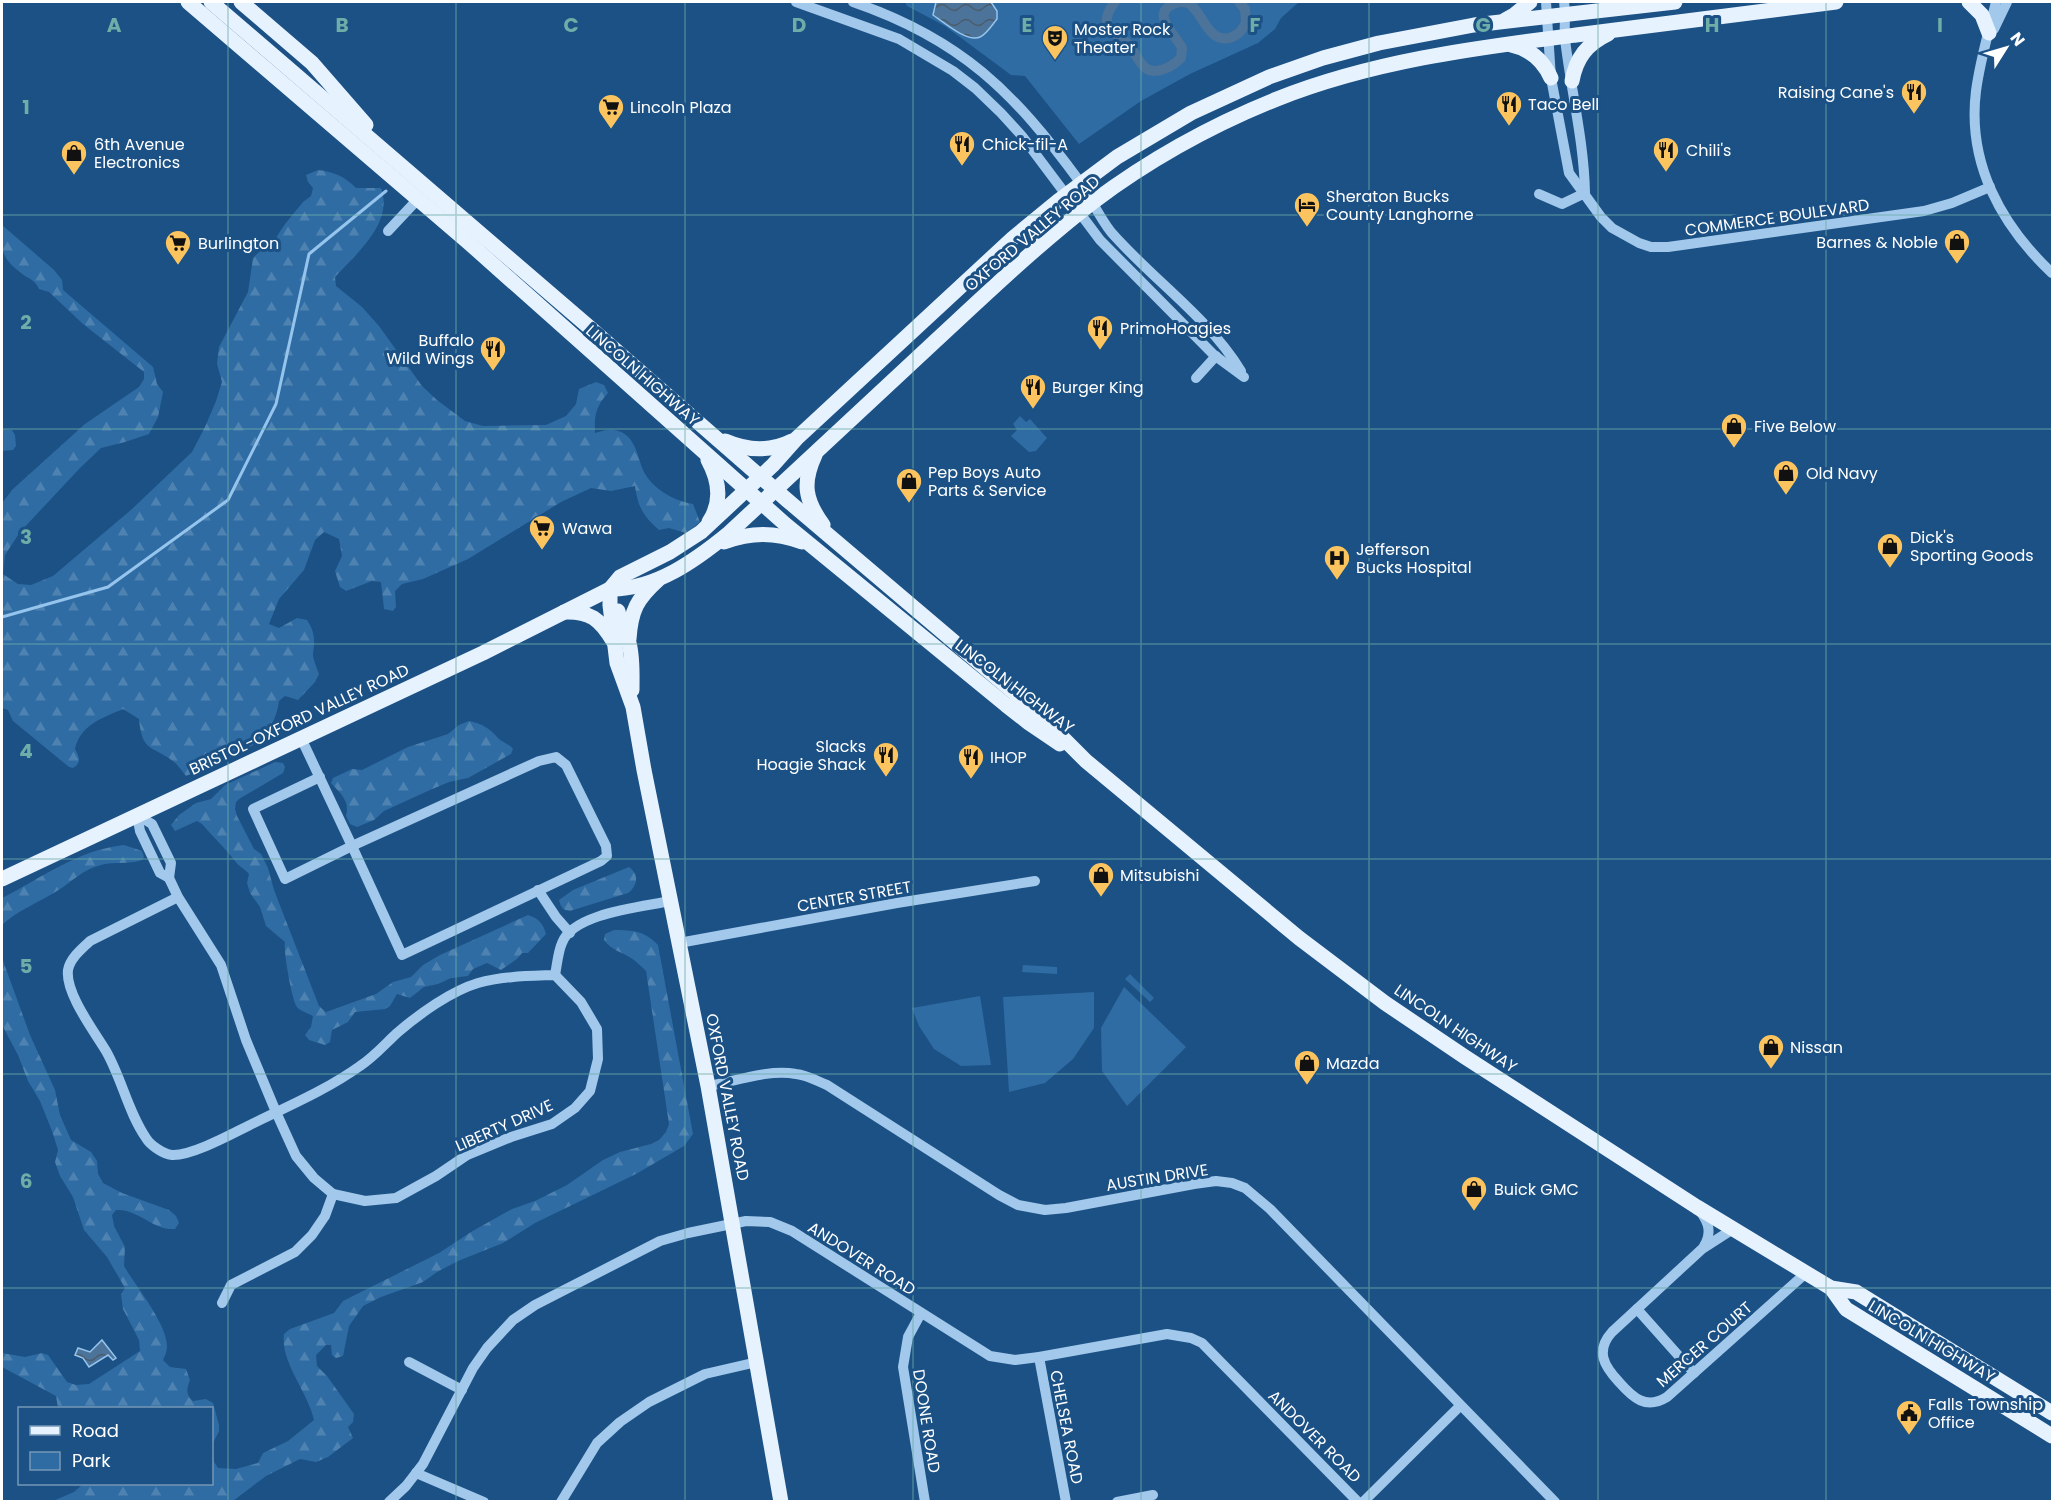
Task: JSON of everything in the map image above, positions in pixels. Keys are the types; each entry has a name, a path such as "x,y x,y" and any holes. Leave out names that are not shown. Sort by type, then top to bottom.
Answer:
{"main road":[{"name":"LINCOLN HIGHWAY","path":"188,2 400,174 716,437 1038,712 1086,761 1353,980 1465,1057 1697,1207 1831,1288 1856,1292 2052,1411"},
{"name":"LINCOLN HIGHWAY","path":"211,2 400,174 418,199 808,544 1029,723 1086,761"},
{"path":"241,2 312,63 400,174"},
{"path":"1499,22 1514,15 1530,2"},
{"path":"1582,2 1609,10"},
{"name":"OXFORD VALLEY ROAD","path":"782,1502 708,1086 632,701 617,663 621,641 613,624 610,589 620,577 670,552 701,532 761,477 797,438 1013,238 1080,183 1166,127 1217,100 1269,77 1323,58 1379,43 1499,22 1548,18 1565,9 1609,10 1675,2"},
{"name":"OXFORD VALLEY ROAD","path":"610,589 626,589 662,578 712,547 1002,279 1093,202 1177,147 1227,121 1325,82 1384,66 1508,44 1836,2"},
{"path":"1969,2 1982,15 1988,39"},
{"path":"1572,81 1574,69 1582,53 1598,39 1618,30"},
{"path":"1508,44 1519,46 1534,54 1544,64 1551,78"},
{"path":"716,437 735,446 759,450 784,445 797,438"},
{"path":"701,532 714,514 718,503 716,479 703,452"},
{"path":"817,452 809,468 807,493 815,513 833,539"},
{"path":"712,547 735,538 763,533 808,544"},
{"path":"564,612 577,612 594,618 607,632 621,641 640,597 662,578"},
{"name":"BRISTOL-OXFORD VALLEY ROAD","path":"2,879 483,653 610,589"},
{"name":"LINCOLN HIGHWAY","path":"1831,1288 1846,1309 2048,1432"}],"street":[{"path":"796,2 899,39 952,71 975,88 1006,118 1100,240 1216,356 1244,377 1224,344 1110,231 1080,183 1024,111 979,68 919,28 886,13 853,2"},
{"name":"COMMERCE BOULEVARD","path":"1546,2 1551,78 1569,173 1586,193 1601,217 1621,235 1651,247 1668,247 1924,211 1952,203 1990,187"},
{"path":"1996,2 1978,77 1975,111 1979,150 1990,187 2000,210 2031,253 2052,273"},
{"path":"1988,39 2007,2"},
{"name":"COMMERCE BOULEVARD","path":"1565,9 1565,37 1579,124 1586,193"},
{"path":"1539,194 1562,204 1586,193"},
{"path":"388,231 418,199"},
{"path":"1196,378 1216,356"},
{"path":"301,738 320,777 352,846 402,955 601,861 607,856 606,846 566,765 556,757 539,761 352,846 285,879 253,808 320,777"},
{"name":"LIBERTY DRIVE","path":"137,815 152,824 171,863 169,878 178,897 221,966 246,1040 296,1156 314,1178 333,1194 365,1201 396,1198 468,1155 511,1137 552,1124 574,1108 590,1091 598,1059 597,1029 581,1002 555,975"},
{"name":"CENTER STREET","path":"679,944 897,903 1035,881"},
{"path":"538,890 570,933"},
{"path":"178,897 90,941 72,961 68,970 70,987 107,1053 136,1121 147,1140 171,1155 194,1150 225,1138 308,1098 362,1065 399,1031 449,997 477,984 520,976 555,975 562,941 578,924 594,917 670,901"},
{"name":"AUSTIN DRIVE","path":"708,1086 772,1074 795,1073 810,1077 831,1088 999,1196 1033,1209 1066,1208 1205,1182 1232,1183 1245,1188 1270,1209 1554,1502"},
{"path":"222,1303 231,1285 295,1252 325,1216 333,1194"},
{"path":"1697,1207 1709,1228 1707,1241 1702,1249"},
{"name":"ANDOVER ROAD","path":"389,1502 423,1464 473,1368 501,1331 513,1320 535,1305 660,1241 733,1224 762,1221 781,1226 990,1356 1015,1360 1167,1334 1191,1338 1202,1343 1358,1502"},
{"name":"MERCER COURT","path":"1733,1229 1702,1249 1612,1332 1604,1343 1603,1362 1610,1373 1633,1397 1650,1404 1667,1397 1806,1273"},
{"path":"1637,1309 1694,1373"},
{"name":"DOONE ROAD","path":"921,1313 908,1337 903,1367 925,1502"},
{"name":"CHELSEA ROAD","path":"1039,1357 1066,1502"},
{"path":"409,1362 462,1390"},
{"path":"561,1502 597,1443 620,1422 650,1402 705,1374 757,1362"},
{"path":"1363,1502 1460,1406"},
{"path":"2048,1432 2052,1411"},
{"path":"416,1473 484,1502"},
{"path":"1117,1502 1153,1495"}],"green space":[{"path":"905,2 1299,2 1281,18 1275,29 1258,43 1190,74 1141,101 1079,144 1025,76 1011,75 945,26 907,6"},
{"path":"318,170 338,175 356,188 381,188 384,201 378,225 362,248 335,277 336,286 362,307 379,326 422,386 437,400 465,421 483,426 546,425 566,416 576,404 579,389 596,382 604,385 608,393 597,412 595,433 612,430 627,435 647,477 657,488 671,497 693,504 700,522 686,533 669,528 659,530 642,511 635,486 611,491 591,488 561,502 468,559 423,579 402,584 395,591 396,607 393,611 384,609 381,582 372,581 346,591 340,587 335,571 342,556 339,539 324,532 315,540 304,570 279,599 269,624 279,628 297,618 307,620 313,632 313,656 319,674 315,682 298,700 285,696 279,701 275,718 257,742 231,758 186,776 173,761 145,743 139,719 123,709 100,719 87,728 75,749 79,762 73,768 69,767 13,721 8,710 2,708 2,503 13,489 85,424 139,387 144,379 144,372 83,324 49,292 39,289 33,281 9,262 2,247 2,225 54,270 62,280 63,290 153,367 157,384 163,392 158,417 149,434 101,448 20,532 5,555 3,574 18,584 31,585 53,576 132,509 192,452 205,427 222,382 217,364 219,347 248,292 253,258 260,251 270,247 285,224 311,196 313,188 306,175"},
{"path":"1020,416 1026,422 1030,419 1047,438 1036,451 1029,452 1011,436 1017,430 1013,424"},
{"path":"2,429 12,430 15,435 16,446 13,450 2,451"},
{"path":"469,721 489,729 513,749 511,754 468,778 449,782 384,811 374,820 357,827 350,824 346,816 346,802 331,783 333,778 352,769 362,770 408,747 448,734 459,725"},
{"path":"275,762 283,763 285,767 283,773 239,799 235,809 254,849 261,854 268,868 274,890 319,1006 326,1012 376,994 393,982 411,977 423,965 440,955 528,915 540,922 546,934 528,953 522,953 501,970 487,963 473,969 468,976 451,978 424,987 410,998 397,994 390,1006 385,1009 355,1012 348,1022 332,1030 330,1042 325,1045 309,1040 305,1035 311,1027 313,1016 300,1010 295,1003 290,986 285,942 266,926 260,907 250,893 247,883 249,874 202,824 197,821 175,831 171,825 179,815 196,803 211,799 225,785"},
{"path":"124,845 142,851 144,857 142,860 106,864 89,869 2,925 2,898 75,859"},
{"path":"629,867 635,873 636,880 634,887 628,893 570,911 562,907 559,900 573,890"},
{"path":"614,930 638,932 658,945 693,1134 684,1146 636,1174 535,1223 503,1243 458,1261 423,1282 363,1306 349,1326 343,1356 336,1358 332,1355 331,1345 326,1345 316,1355 317,1366 327,1376 354,1414 353,1422 348,1427 353,1438 328,1457 316,1462 300,1459 266,1476 233,1501 53,1501 74,1492 82,1485 213,1485 213,1456 218,1468 236,1469 258,1463 263,1453 288,1441 314,1420 286,1355 284,1334 290,1329 334,1313 343,1301 439,1253 512,1209 535,1201 567,1185 603,1160 620,1152 659,1140 669,1124 646,971 634,960 607,944 604,940 605,934"},
{"path":"2,958 30,1035 55,1090 60,1115 71,1140 91,1152 97,1161 98,1174 103,1183 122,1193 169,1210 176,1216 179,1223 175,1229 167,1229 124,1210 116,1210 112,1215 114,1226 125,1247 124,1266 156,1316 166,1337 167,1348 163,1360 170,1367 186,1369 190,1380 188,1394 190,1399 193,1401 206,1399 213,1403 219,1431 213,1443 213,1407 58,1407 56,1396 2,1367 2,1353 25,1357 42,1353 48,1355 67,1382 76,1385 89,1384 140,1351 139,1340 123,1309 121,1294 125,1288 107,1257 84,1230 73,1197 60,1176 55,1162 58,1150 40,1101 2,1025"},
{"path":"1023,965 1057,967 1057,974 1022,972"},
{"path":"1130,974 1154,998 1150,1002 1125,979"},
{"path":"1124,987 1186,1047 1127,1106 1102,1071 1101,1028"},
{"path":"1094,992 1094,1028 1073,1059 1045,1083 1009,1092 1003,997"},
{"path":"980,996 991,1065 961,1066 934,1049 919,1026 912,1008"}],"water":[{"path":"936,2 991,2 997,11 997,19 983,36 969,37 933,15"},
{"path":"102,1340 116,1358 113,1360 108,1355 89,1367 83,1358 75,1355 78,1348 90,1352"}],"waterway":[{"path":"1115,2 1108,14 1108,26 1127,43 1144,67 1154,71 1169,67 1181,58 1182,48 1165,22 1164,16 1170,6 1180,2"},
{"path":"1181,2 1187,2 1195,8 1211,32 1222,38 1235,36 1245,25 1245,9 1239,2"},
{"path":"2,617 108,587 228,500 276,404 309,254 386,191"}],"place":[{"name":"Moster Rock Theater","path":"1055,61"},
{"name":"Raising Cane's","path":"1914,115"},
{"name":"Taco Bell","path":"1509,127"},
{"name":"Lincoln Plaza","path":"611,130"},
{"name":"Chick-fil-A","path":"962,167"},
{"name":"Chili's","path":"1666,173"},
{"name":"6th Avenue Electronics","path":"74,176"},
{"name":"Sheraton Bucks County Langhorne","path":"1307,228"},
{"name":"Barnes & Noble","path":"1957,265"},
{"name":"Burlington","path":"178,266"},
{"name":"PrimoHoagies","path":"1100,351"},
{"name":"Buffalo Wild Wings","path":"493,372"},
{"name":"Burger King","path":"1033,410"},
{"name":"Five Below","path":"1734,449"},
{"name":"Old Navy","path":"1786,496"},
{"name":"Pep Boys Auto Parts & Service","path":"909,504"},
{"name":"Wawa","path":"542,551"},
{"name":"Dick's Sporting Goods","path":"1890,569"},
{"name":"Jefferson Bucks Hospital","path":"1337,581"},
{"name":"Slacks Hoagie Shack","path":"886,778"},
{"name":"IHOP","path":"971,780"},
{"name":"Mitsubishi","path":"1101,898"},
{"name":"Nissan","path":"1771,1070"},
{"name":"Mazda","path":"1307,1086"},
{"name":"Buick GMC","path":"1474,1212"},
{"name":"Falls Township Office","path":"1909,1436"}]}
